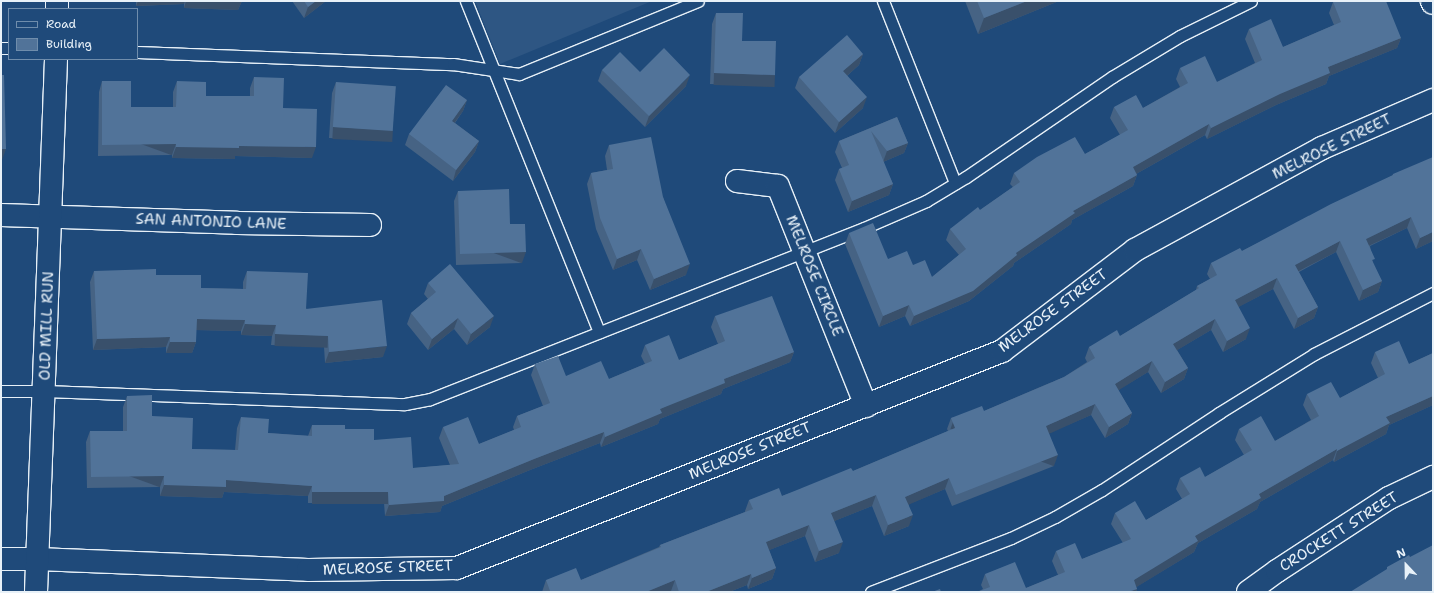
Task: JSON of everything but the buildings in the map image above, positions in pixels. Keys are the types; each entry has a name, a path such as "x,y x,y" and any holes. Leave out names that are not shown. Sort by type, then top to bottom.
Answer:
{"street":[{"name":"OLD MILL RUN","path":"36,592 56,60"},
{"name":"MELROSE STREET","path":"1,559 37,558 308,570 457,568 1002,351 1135,250 1322,148 1433,100"},
{"name":"MELROSE CIRCLE","path":"737,181 778,186 866,406"},
{"name":"SAN ANTONIO LANE","path":"1,216 51,216 230,223 370,225"},
{"name":"CROCKETT STREET","path":"1248,592 1277,571 1389,498 1433,477"}],"lane":[{"path":"466,1 599,332"},
{"path":"138,52 452,64 494,72 519,74 698,1"},
{"path":"883,1 955,183"},
{"path":"1,391 44,391 406,404 430,399 926,201 1112,77 1180,36 1251,1"},
{"path":"871,592 1011,538 1055,517 1102,490 1219,413 1314,354 1433,293"}],"shaded area":[{"path":"475,1 652,1 500,64"}]}
